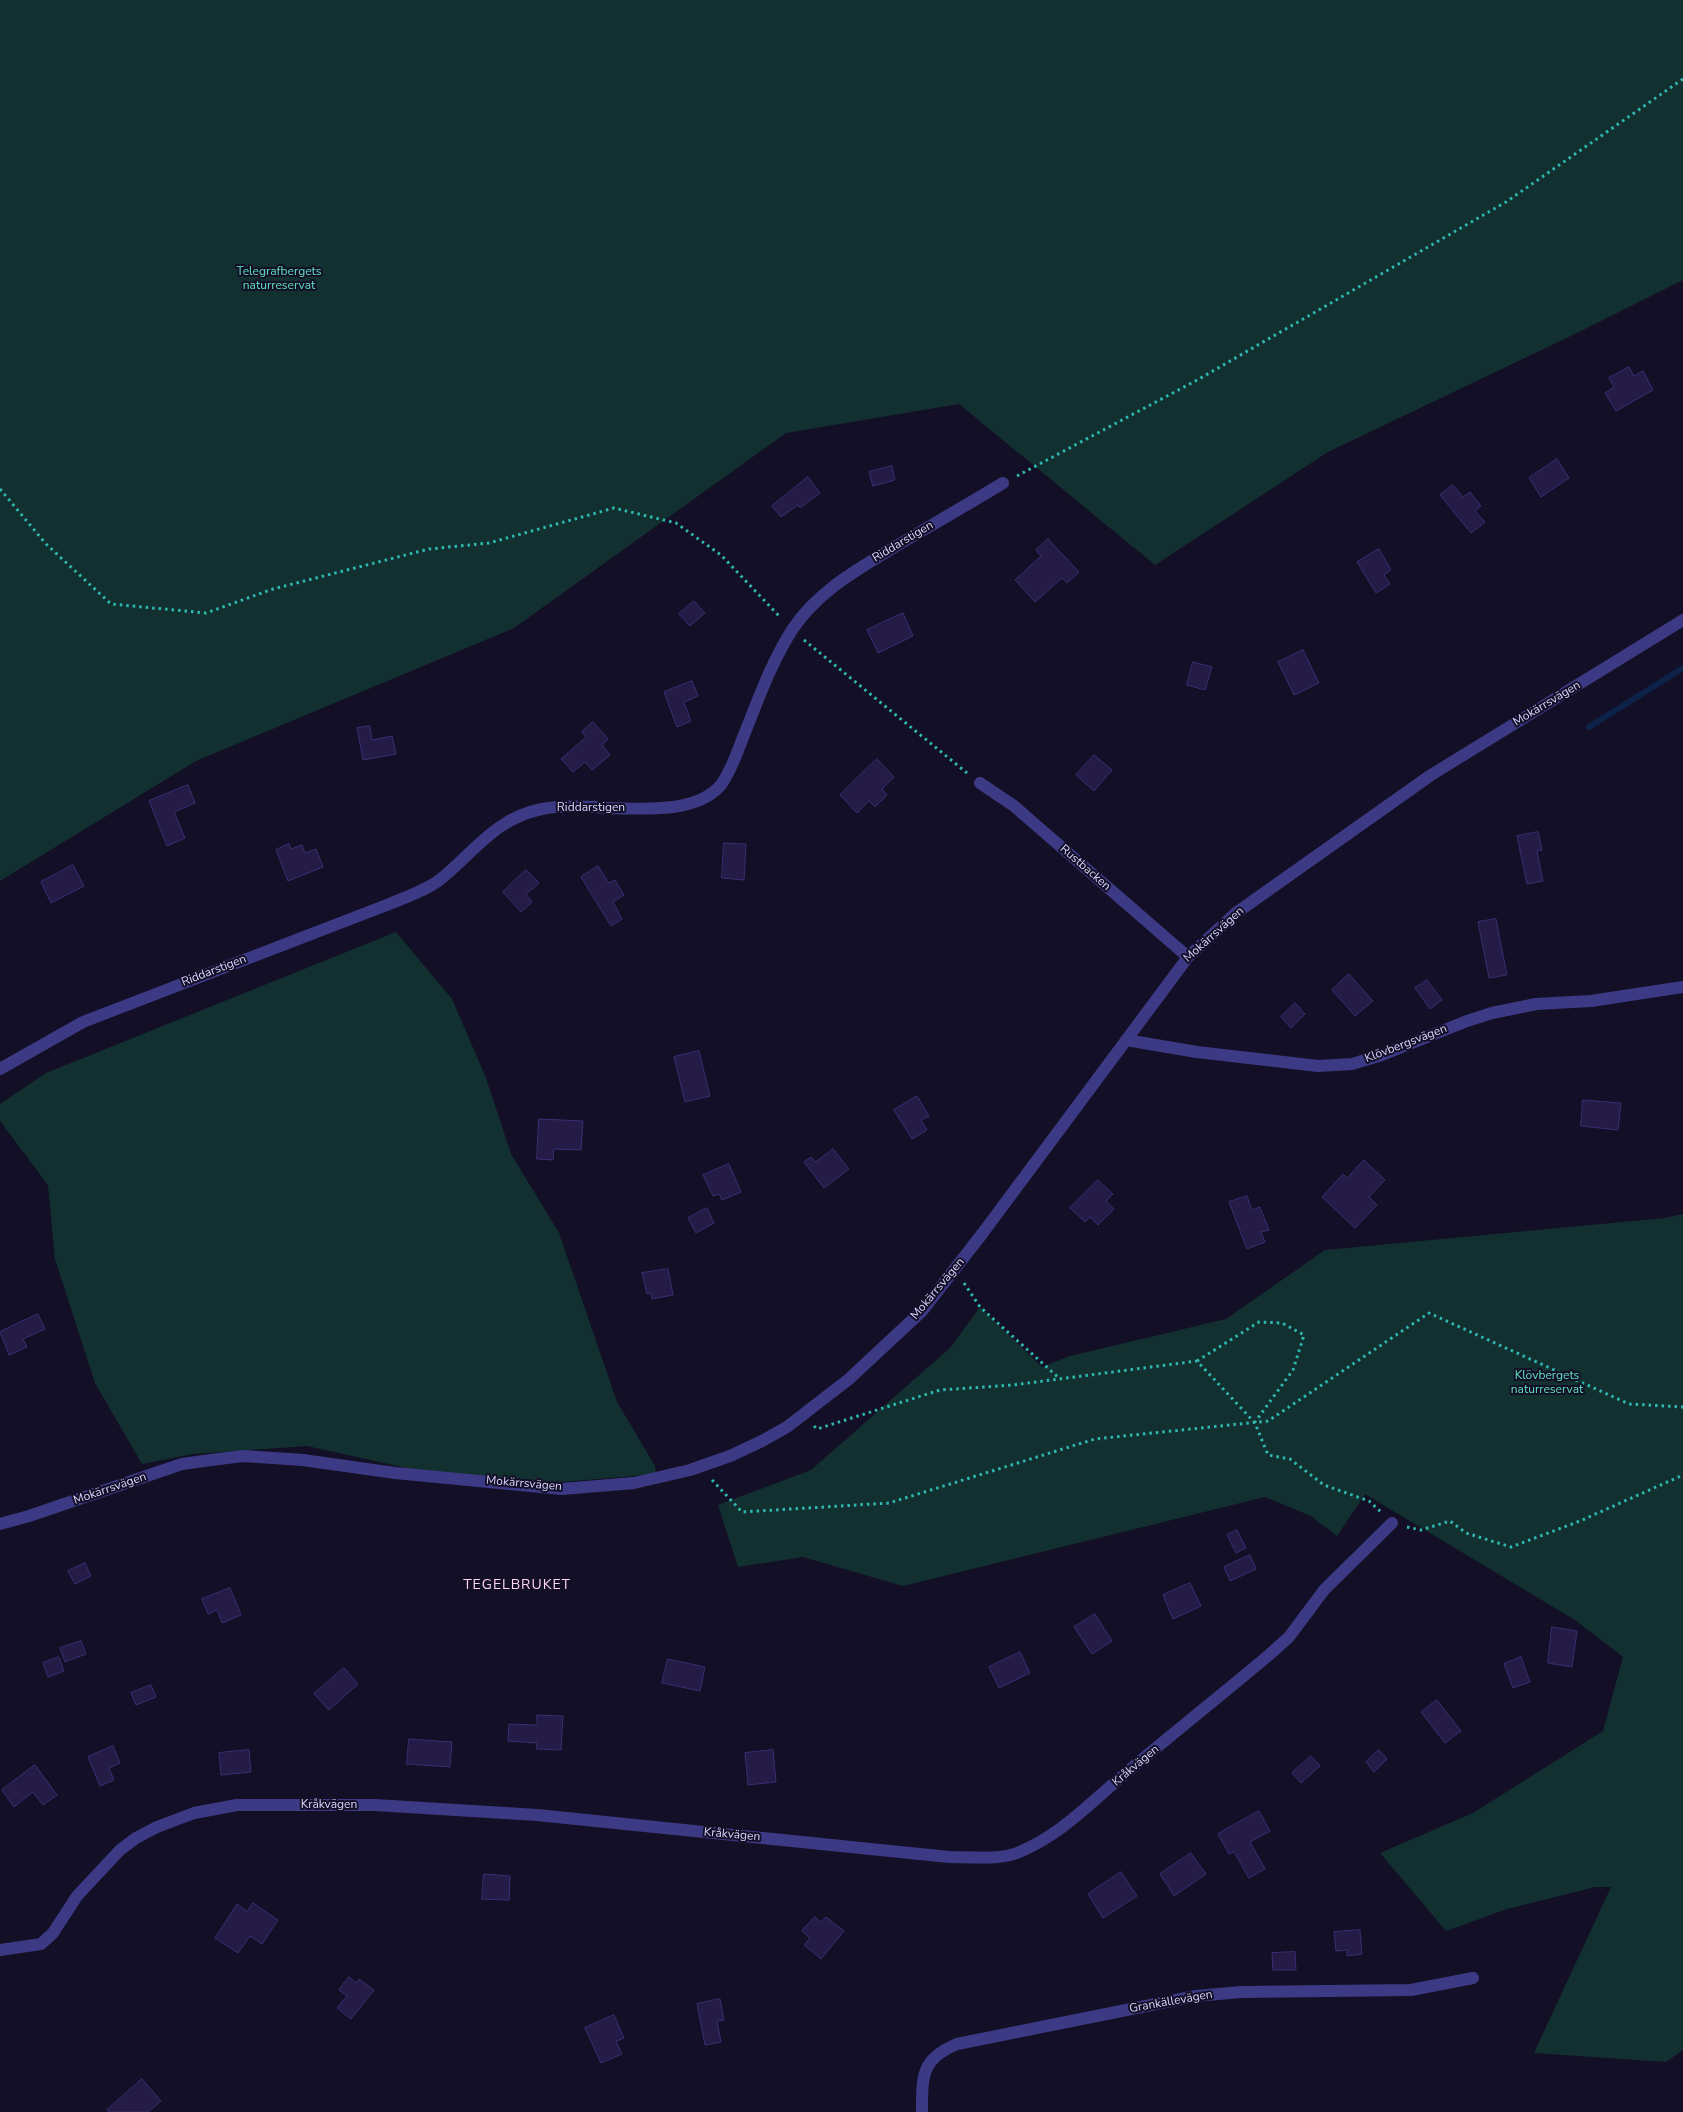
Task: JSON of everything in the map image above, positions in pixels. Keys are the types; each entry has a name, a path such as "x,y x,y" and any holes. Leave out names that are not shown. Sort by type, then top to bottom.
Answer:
{"street":[{"name":"Riddarstigen","path":"0,1069 83,1022 392,903 423,889 440,880 489,834 517,815 566,806 660,808 685,806 705,797 720,786 735,756 775,661 792,630 812,603 843,579 1003,483"},
{"name":"Mokärrsvägen","path":"0,1524 182,1464 244,1456 303,1460 394,1473 562,1488 634,1483 699,1466 730,1456 762,1442 801,1416 849,1378 922,1312 1188,957 1236,913 1430,775 1683,620"},
{"name":"Rustbacken","path":"980,783 1014,806 1188,957"},
{"name":"Klövbergsvägen","path":"1126,1040 1197,1052 1318,1066 1352,1064 1382,1056 1492,1012 1536,1004 1591,1001 1683,987"},
{"name":"Kråkvägen","path":"0,1950 41,1944 53,1933 77,1896 120,1850 136,1838 156,1827 194,1813 237,1805 375,1804 537,1814 949,1857 987,1857 1015,1854 1050,1838 1080,1815 1119,1780 1269,1655 1289,1637 1324,1590 1392,1523"},
{"name":"Grankällevägen","path":"922,2112 922,2087 926,2071 940,2051 957,2044 1196,1996 1241,1992 1411,1990 1473,1978"}],"path":[{"path":"1003,483 1200,380 1506,202 1683,79"},
{"path":"0,489 46,544 111,604 206,613 273,589 429,549 488,543 614,508 676,523 721,555 792,630 980,783"},
{"path":"955,1269 980,1307 1061,1379"},
{"path":"699,1466 742,1512 889,1503 1095,1439 1268,1421 1429,1313 1629,1404 1683,1407"},
{"path":"801,1416 817,1429 940,1390 1013,1386 1198,1361 1258,1322 1282,1323 1304,1335 1293,1370 1255,1423"},
{"path":"1198,1361 1255,1423 1268,1455 1290,1459 1324,1485 1369,1501 1392,1523 1421,1530 1450,1521 1466,1533 1511,1547 1580,1521 1683,1475"}],"green space":[{"name":"Telegrafbergets naturreservat","path":"0,0 1683,0 1683,280 1328,452 1155,565 959,404 786,433 514,628 196,761 0,881"},
{"path":"396,932 452,999 486,1078 511,1154 559,1233 617,1402 655,1466 656,1474 563,1482 425,1472 307,1446 193,1454 142,1464 95,1383 55,1259 48,1185 0,1121 0,1104 46,1073"},
{"name":"Klövbergets naturreservat","path":"1683,1214 1683,2050 1666,2062 1534,2053 1611,1887 1595,1887 1507,1909 1446,1931 1380,1853 1473,1813 1603,1731 1623,1657 1575,1620 1365,1494 1337,1536 1311,1516 1265,1497 903,1586 803,1557 738,1567 718,1505 811,1470 950,1348 980,1307 1042,1367 1070,1356 1226,1319 1325,1250 1665,1218"}],"building":[{"path":"1629,367 1634,376 1643,371 1653,390 1616,411 1605,393 1614,387 1609,378"},
{"path":"1557,459 1569,478 1541,497 1529,478"},
{"path":"892,466 895,480 873,486 869,472"},
{"path":"808,477 820,493 800,508 798,505 781,517 772,506"},
{"path":"1453,485 1463,497 1470,492 1481,506 1475,511 1485,522 1471,533 1440,495"},
{"path":"1048,539 1079,572 1067,583 1062,578 1035,602 1015,580 1041,556 1036,550"},
{"path":"1379,549 1391,570 1384,575 1390,584 1376,593 1357,562"},
{"path":"694,601 705,613 690,626 679,614"},
{"path":"903,613 913,636 878,653 867,630"},
{"path":"1303,650 1319,683 1294,695 1278,662"},
{"path":"1193,662 1212,667 1205,690 1187,685"},
{"path":"692,681 698,696 684,702 691,721 677,727 664,692"},
{"path":"593,722 608,739 602,745 610,755 592,770 585,762 573,772 561,759 586,737 582,732"},
{"path":"370,726 372,740 392,736 396,754 363,760 357,728"},
{"path":"1094,755 1112,770 1094,791 1076,775"},
{"path":"877,759 894,777 882,789 887,795 875,807 869,801 857,813 840,795"},
{"path":"188,785 195,803 174,812 185,838 167,846 149,801"},
{"path":"1538,832 1542,850 1537,851 1543,881 1527,884 1517,836"},
{"path":"724,843 746,844 744,880 722,878"},
{"path":"289,844 291,849 302,845 305,853 316,849 323,867 288,881 276,850"},
{"path":"73,865 84,886 51,903 41,882"},
{"path":"598,866 609,883 615,880 624,895 613,902 622,919 611,926 581,877"},
{"path":"526,870 539,883 526,894 532,902 521,912 503,892"},
{"path":"1496,919 1507,975 1489,978 1478,922"},
{"path":"1349,974 1373,1001 1355,1016 1332,990"},
{"path":"1427,980 1442,1000 1430,1009 1415,988"},
{"path":"1295,1003 1305,1014 1291,1028 1281,1017"},
{"path":"699,1051 710,1096 685,1102 674,1057"},
{"path":"917,1096 929,1116 921,1120 927,1130 912,1139 894,1110"},
{"path":"1583,1100 1621,1103 1618,1130 1581,1126"},
{"path":"539,1119 583,1121 581,1150 554,1149 553,1160 537,1159"},
{"path":"833,1149 849,1169 824,1188 804,1162 811,1157 815,1162"},
{"path":"1364,1160 1385,1180 1369,1197 1377,1205 1355,1228 1322,1197 1343,1174 1347,1178"},
{"path":"729,1164 741,1192 722,1200 719,1194 713,1196 703,1175"},
{"path":"1098,1180 1113,1194 1106,1201 1114,1209 1098,1225 1090,1217 1085,1222 1070,1208"},
{"path":"1247,1196 1252,1210 1260,1207 1269,1230 1261,1232 1265,1242 1247,1249 1229,1202"},
{"path":"707,1208 714,1223 696,1233 688,1218"},
{"path":"668,1269 673,1295 652,1299 651,1293 647,1294 642,1273"},
{"path":"38,1314 45,1329 23,1339 27,1347 9,1355 0,1332"},
{"path":"1237,1530 1246,1548 1236,1553 1227,1535"},
{"path":"1250,1555 1256,1569 1230,1581 1224,1567"},
{"path":"85,1563 91,1576 75,1584 68,1571"},
{"path":"1190,1583 1201,1606 1173,1619 1163,1595"},
{"path":"230,1588 241,1615 222,1623 217,1610 208,1614 202,1599"},
{"path":"1095,1614 1112,1641 1092,1654 1074,1627"},
{"path":"1552,1627 1577,1631 1572,1667 1548,1663"},
{"path":"81,1641 86,1654 65,1662 60,1648"},
{"path":"1020,1652 1030,1673 999,1688 989,1667"},
{"path":"59,1657 64,1671 48,1677 43,1663"},
{"path":"1521,1657 1530,1682 1513,1688 1504,1664"},
{"path":"668,1659 705,1667 700,1691 662,1683"},
{"path":"344,1668 358,1684 329,1710 314,1694"},
{"path":"151,1685 156,1697 136,1705 131,1693"},
{"path":"1437,1700 1461,1731 1445,1743 1421,1712"},
{"path":"537,1715 563,1716 561,1750 536,1749 537,1743 508,1741 509,1724 537,1725"},
{"path":"409,1739 452,1742 450,1767 407,1764"},
{"path":"113,1746 120,1763 109,1768 114,1780 100,1786 88,1757"},
{"path":"249,1750 251,1772 221,1775 219,1753"},
{"path":"773,1750 776,1782 748,1785 745,1753"},
{"path":"1379,1750 1387,1759 1374,1772 1366,1762"},
{"path":"1311,1756 1320,1766 1301,1783 1292,1773"},
{"path":"35,1765 57,1795 43,1805 33,1792 14,1807 2,1790"},
{"path":"1259,1811 1270,1831 1250,1842 1265,1869 1249,1878 1234,1852 1229,1854 1218,1834"},
{"path":"1191,1853 1206,1874 1174,1896 1160,1874"},
{"path":"1121,1872 1137,1896 1103,1918 1088,1894"},
{"path":"484,1874 510,1876 509,1900 482,1899"},
{"path":"253,1903 278,1920 262,1944 250,1936 238,1953 215,1938 237,1904 247,1911"},
{"path":"815,1917 821,1922 826,1917 844,1931 821,1959 804,1945 810,1938 802,1931"},
{"path":"1360,1930 1362,1954 1347,1956 1347,1950 1336,1951 1334,1932"},
{"path":"1295,1952 1296,1970 1273,1970 1272,1953"},
{"path":"349,1977 356,1983 359,1979 374,1990 351,2019 337,2008 347,1996 339,1990"},
{"path":"720,1999 724,2020 717,2021 721,2042 705,2045 697,2004"},
{"path":"614,2015 624,2038 616,2041 622,2054 601,2063 585,2028"},
{"path":"142,2079 161,2101 148,2112 109,2112 107,2110"}],"waterway":[{"path":"1589,727 1683,668"}],"district":[{"name":"TEGELBRUKET","path":"517,1586"}]}
